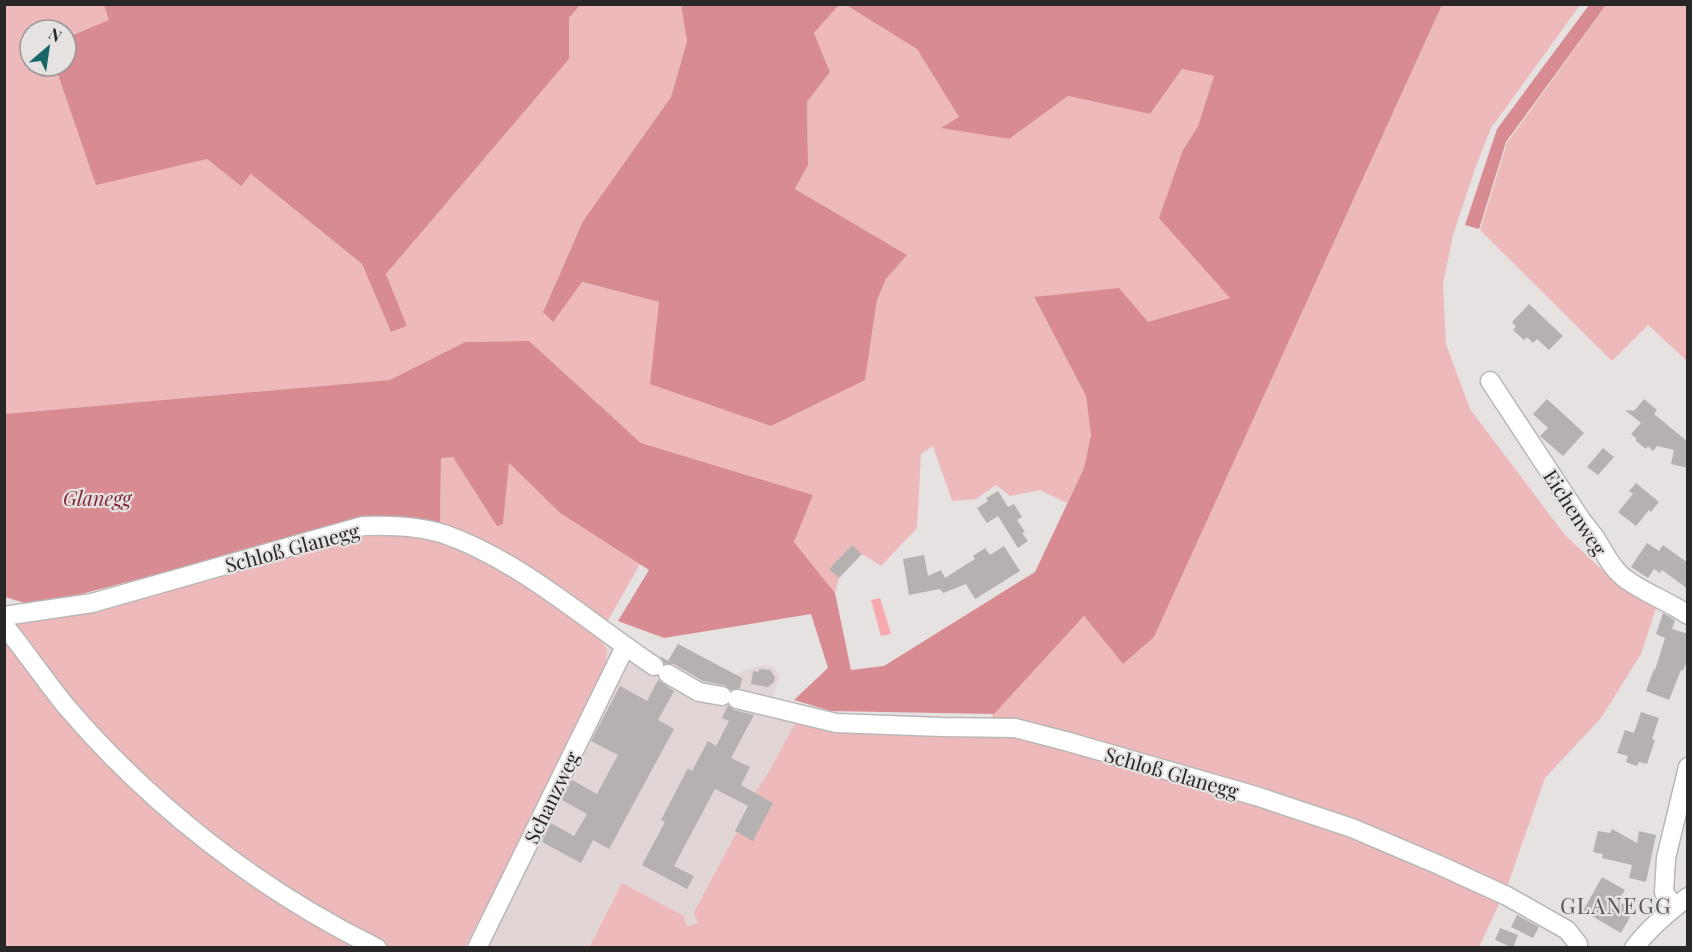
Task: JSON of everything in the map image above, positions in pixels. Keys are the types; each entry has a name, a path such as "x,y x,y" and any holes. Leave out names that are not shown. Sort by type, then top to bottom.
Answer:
{"street":[{"name":"Eichenweg","path":"1490,381 1608,561 1621,576 1640,589 1675,605 1688,615"},
{"name":"Schloß Glanegg","path":"4,616 92,603 363,526 390,525 443,534 488,554 540,585 625,647 699,692 730,697 836,723 941,728 1015,728 1080,745 1256,796 1352,828 1507,896 1567,930 1580,946"},
{"path":"4,625 65,704 112,756 167,807 220,851 274,889 377,948"},
{"name":"Schanzweg","path":"477,948 625,647"},
{"path":"1634,948 1644,934 1681,902 1664,892 1666,858 1688,767"}],"shaded area":[{"path":"1607,4 1687,5 1687,361 1648,325 1612,361 1480,230 1507,143"},
{"path":"5,5 104,5 110,20 78,33 78,18 18,18 18,78 59,78 96,184 207,159 241,185 251,174 362,264 391,332 407,326 386,274 569,59 569,18 580,5 681,5 687,41 671,97 583,221 543,311 552,321 581,282 659,302 865,380 877,300 886,279 907,255 795,189 808,165 807,102 830,72 814,33 839,5 846,5 917,49 960,118 942,128 1009,139 1068,96 1150,114 1182,69 1214,76 1198,126 1183,150 1231,298 1148,323 1034,298 1086,396 1091,435 1084,468 1067,503 1040,490 1010,496 996,485 976,499 952,501 933,446 921,454 917,528 881,566 852,545 829,569 839,578 835,593 794,542 813,495 641,443 529,341 465,342 391,380 5,414"},
{"path":"1442,5 1580,5 1491,128 1453,235 1443,284 1446,344 1470,409 1565,535 1613,580 1657,605 1641,654 1601,718 1545,778 1507,887 1479,947 589,948 622,883 684,916 687,926 698,923 694,912 737,832 753,840 773,803 755,793 797,720 975,734 1084,616 1123,664 1154,637"},
{"path":"441,457 453,457 503,524 508,462 560,513 640,564 606,624 440,528"},
{"path":"398,531 449,543 498,567 586,622 607,649 605,679 465,947 5,948 4,630 19,619 360,532"},
{"path":"880,598 891,634 881,636 871,600"},
{"path":"617,632 668,661 678,644 734,674 763,665 772,667 780,676 771,700 797,720 755,793 773,803 753,841 737,832 698,923 676,947 465,948 604,679 607,649"}],"green space":[{"path":"104,4 580,5 569,18 569,59 386,274 407,326 391,332 362,264 251,174 241,186 207,159 96,185 59,78 78,78 78,33 109,20"},
{"path":"681,5 839,5 814,33 830,72 807,102 808,165 795,189 907,255 886,279 877,300 865,380 771,426 650,384 659,302 582,282 553,322 543,312 583,221 671,97 687,41"},
{"name":"Glanegg","path":"846,5 1442,5 1154,637 1123,664 1084,616 994,714 831,711 794,700 828,668 811,614 664,638 618,621 649,570 560,513 509,463 503,524 497,526 453,457 441,458 440,528 361,521 35,606 5,597 5,414 390,380 465,342 529,341 641,443 813,495 794,542 835,593 851,670 884,666 1035,572 1084,468 1091,435 1086,396 1034,297 1119,288 1148,322 1230,298 1159,218 1183,150 1198,126 1214,76 1182,69 1150,114 1068,96 1009,139 941,128 959,117 917,49"},
{"path":"1589,5 1606,5 1506,142 1479,229 1465,225 1497,129"}],"building":[{"path":"1529,304 1563,336 1549,350 1537,339 1533,343 1527,337 1524,340 1513,330 1516,327 1512,322"},
{"path":"1547,399 1584,433 1563,456 1540,436 1548,428 1533,414"},
{"path":"1644,399 1657,410 1654,414 1688,442 1688,468 1671,464 1674,450 1657,446 1653,451 1648,446 1646,449 1631,434 1641,423 1625,410 1634,411"},
{"path":"1603,448 1614,457 1598,475 1587,467"},
{"path":"1636,483 1659,502 1636,526 1618,512 1633,494 1629,491"},
{"path":"998,491 1008,507 1014,504 1022,517 1017,520 1028,541 1018,548 998,516 987,523 977,508 988,501 986,498"},
{"path":"1647,543 1659,551 1663,545 1688,563 1688,589 1662,570 1660,573 1654,569 1648,578 1631,567"},
{"path":"852,545 862,554 839,578 829,569"},
{"path":"1004,546 1020,571 975,599 966,584 943,593 940,589 909,595 903,559 924,555 928,576 941,570 945,578 975,559 973,556 985,548 990,555"},
{"path":"1663,613 1675,620 1672,629 1688,634 1688,658 1669,700 1646,691 1665,638 1656,634"},
{"path":"678,644 742,678 740,688 731,690 724,685 703,681 674,664 665,664 660,656 668,661"},
{"path":"759,669 770,670 775,677 774,682 768,687 751,684 753,671 759,672"},
{"path":"658,680 674,691 658,720 674,729 609,849 593,840 581,863 542,842 551,823 574,836 587,814 562,800 572,780 597,794 618,755 591,741 620,686 647,701"},
{"path":"728,705 734,710 754,715 731,758 750,767 741,785 773,803 753,841 735,831 748,806 715,789 674,866 694,876 687,889 642,865 665,822 661,820 688,768 692,771 708,741 716,746 729,721 722,718"},
{"path":"1641,712 1659,718 1647,764 1639,762 1637,766 1626,762 1628,756 1617,753 1625,730 1634,733"},
{"path":"1612,829 1637,843 1639,831 1656,835 1646,882 1629,878 1632,865 1602,858 1603,854 1593,852 1598,831 1610,833"},
{"path":"1602,877 1625,890 1618,901 1634,910 1621,933 1583,911"},
{"path":"1517,915 1539,927 1533,938 1511,927"},
{"path":"1500,928 1518,935 1513,948 1495,940"}],"district":[{"name":"GLANEGG","path":"1616,905"}]}
